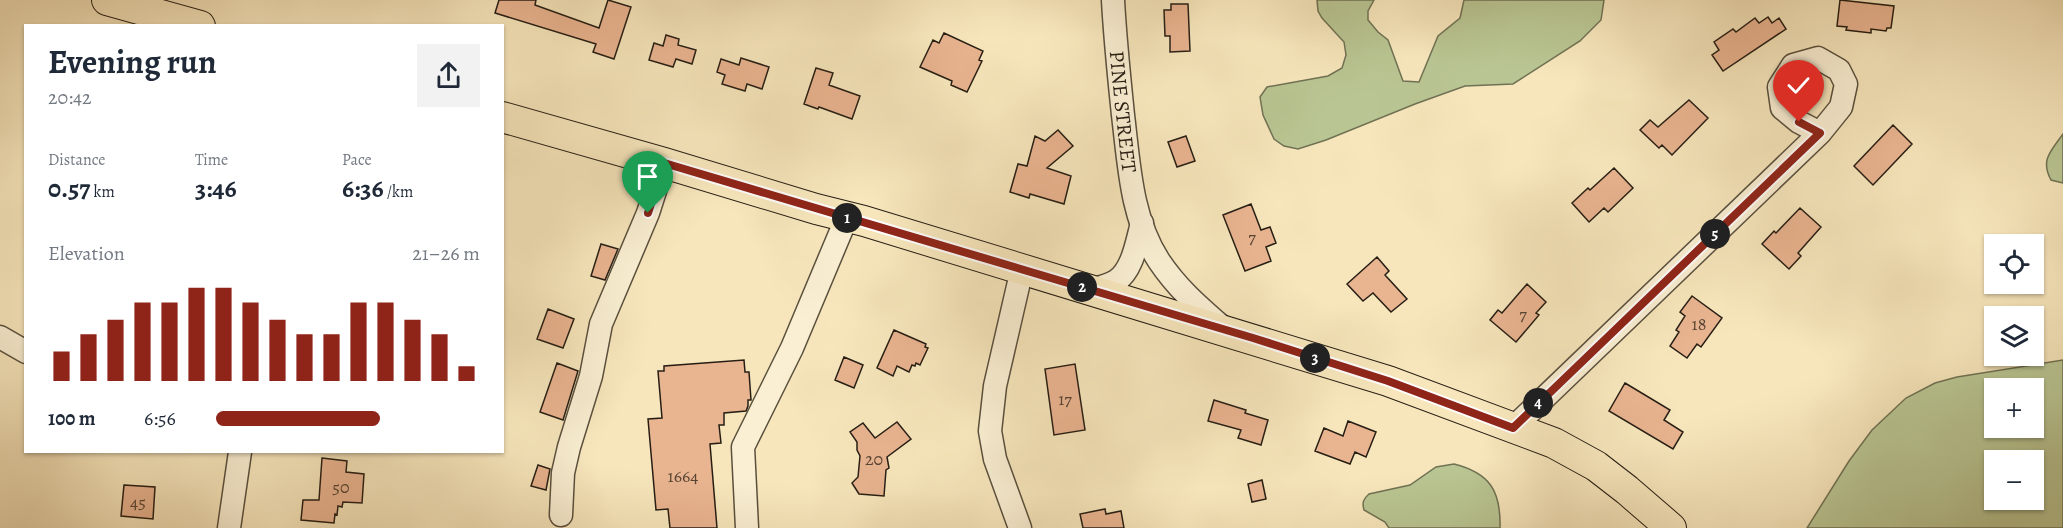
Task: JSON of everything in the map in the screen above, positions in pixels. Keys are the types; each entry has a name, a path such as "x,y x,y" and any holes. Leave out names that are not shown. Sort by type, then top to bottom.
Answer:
{"main road":[{"path":"107,0 193,24"},
{"path":"504,118 1093,290 1388,381 1554,443 1596,466 1671,528"}],"street":[{"name":"PINE STREET","path":"1113,0 1114,38 1131,185 1142,223 1158,259 1185,296 1226,330"},
{"path":"1513,428 1820,133"},
{"path":"561,516 563,473 591,376 602,324 648,213 664,163"},
{"path":"747,528 743,447 792,348 847,218"},
{"path":"1093,290 1117,280 1128,266 1134,254 1142,223"},
{"path":"1020,528 995,459 990,431 995,386 1022,270"},
{"path":"0,337 24,351"},
{"path":"229,528 240,453"}],"green space":[{"path":"1317,0 1374,0 1368,11 1368,20 1388,40 1403,81 1419,82 1438,36 1460,18 1464,0 1604,0 1601,20 1580,41 1513,84 1465,86 1298,149 1284,146 1274,139 1263,115 1260,97 1267,87 1328,76 1342,68 1346,55 1344,42 1322,18 1318,11"},
{"path":"2063,134 2063,183 2051,180 2047,161"},
{"path":"2063,360 2063,528 1807,528 1849,461 1872,430 1906,398 1935,383 1957,377 2026,366 2044,366 2044,363"},
{"path":"1454,464 1477,473 1491,485 1498,504 1500,528 1389,528 1385,522 1364,510 1364,501 1369,494 1410,485 1436,467"}],"building":[{"path":"499,0 536,0 535,5 599,28 608,0 631,7 614,59 593,52 596,44 495,13"},
{"path":"1840,0 1894,6 1891,28 1887,28 1886,31 1871,29 1871,33 1846,30 1847,27 1837,26"},
{"path":"1171,4 1188,4 1190,51 1170,52 1170,36 1165,36 1164,10 1171,10"},
{"path":"1768,17 1772,23 1779,18 1786,29 1723,71 1712,55 1719,50 1714,42 1733,29 1736,32 1755,18 1759,23"},
{"path":"944,33 983,51 979,60 982,61 967,92 951,85 952,81 920,67 933,40 939,43"},
{"path":"666,35 679,39 678,45 696,50 692,64 676,59 673,67 649,60 654,43 663,46"},
{"path":"741,58 769,67 762,89 747,84 745,91 722,84 725,75 717,72 721,59 739,65"},
{"path":"816,68 833,73 829,85 860,96 852,119 804,104"},
{"path":"1689,100 1708,118 1672,155 1662,145 1659,148 1640,130 1650,120 1658,127"},
{"path":"1893,125 1912,144 1873,185 1854,166"},
{"path":"1058,130 1073,146 1047,168 1071,176 1064,204 1030,194 1029,198 1010,192 1018,164 1027,166 1035,136 1045,141"},
{"path":"1186,136 1195,161 1177,167 1168,142"},
{"path":"1614,168 1633,188 1608,212 1604,208 1589,222 1572,203"},
{"path":"1251,204 1261,230 1270,227 1276,243 1266,247 1271,261 1245,271 1223,215"},
{"path":"1800,208 1821,227 1798,253 1801,256 1789,269 1762,244"},
{"path":"601,244 618,249 605,280 591,276"},
{"path":"1377,257 1389,271 1385,275 1407,299 1391,312 1373,293 1363,301 1347,284"},
{"path":"1527,284 1546,302 1536,313 1539,315 1516,342 1490,320 1498,310 1502,313"},
{"path":"1692,296 1722,318 1701,347 1697,344 1687,358 1670,346 1685,316 1680,312"},
{"path":"548,309 574,319 563,348 537,339"},
{"path":"894,330 926,344 925,347 928,348 920,365 916,363 915,366 912,365 909,372 897,366 893,376 877,368"},
{"path":"844,357 863,365 854,388 835,380"},
{"path":"744,360 745,372 749,372 751,400 748,400 746,411 724,413 724,425 719,425 721,443 710,444 717,528 670,528 668,509 656,510 648,419 662,418 658,371 664,371 664,366"},
{"path":"557,363 578,371 563,420 540,412"},
{"path":"1075,364 1085,430 1054,435 1045,369"},
{"path":"1625,383 1670,410 1664,420 1683,432 1673,449 1609,411"},
{"path":"1214,400 1268,420 1261,445 1238,438 1241,430 1208,421"},
{"path":"1348,421 1376,432 1366,457 1355,452 1350,464 1315,451 1324,428 1343,436"},
{"path":"897,422 911,439 887,457 889,468 886,470 884,496 859,494 852,483 858,477 860,456 857,442 850,432 863,423 875,438"},
{"path":"322,458 347,461 346,472 364,474 362,503 343,502 342,507 338,506 334,523 301,520 303,500 319,500"},
{"path":"538,465 550,469 546,490 531,486"},
{"path":"1262,480 1266,499 1252,502 1248,484"},
{"path":"124,485 155,487 153,519 121,516"},
{"path":"1105,509 1106,514 1121,511 1124,528 1083,528 1080,514"}],"route":[{"path":"648,213 664,163 1253,338 1388,381 1513,428 1820,133 1799,122"}]}
